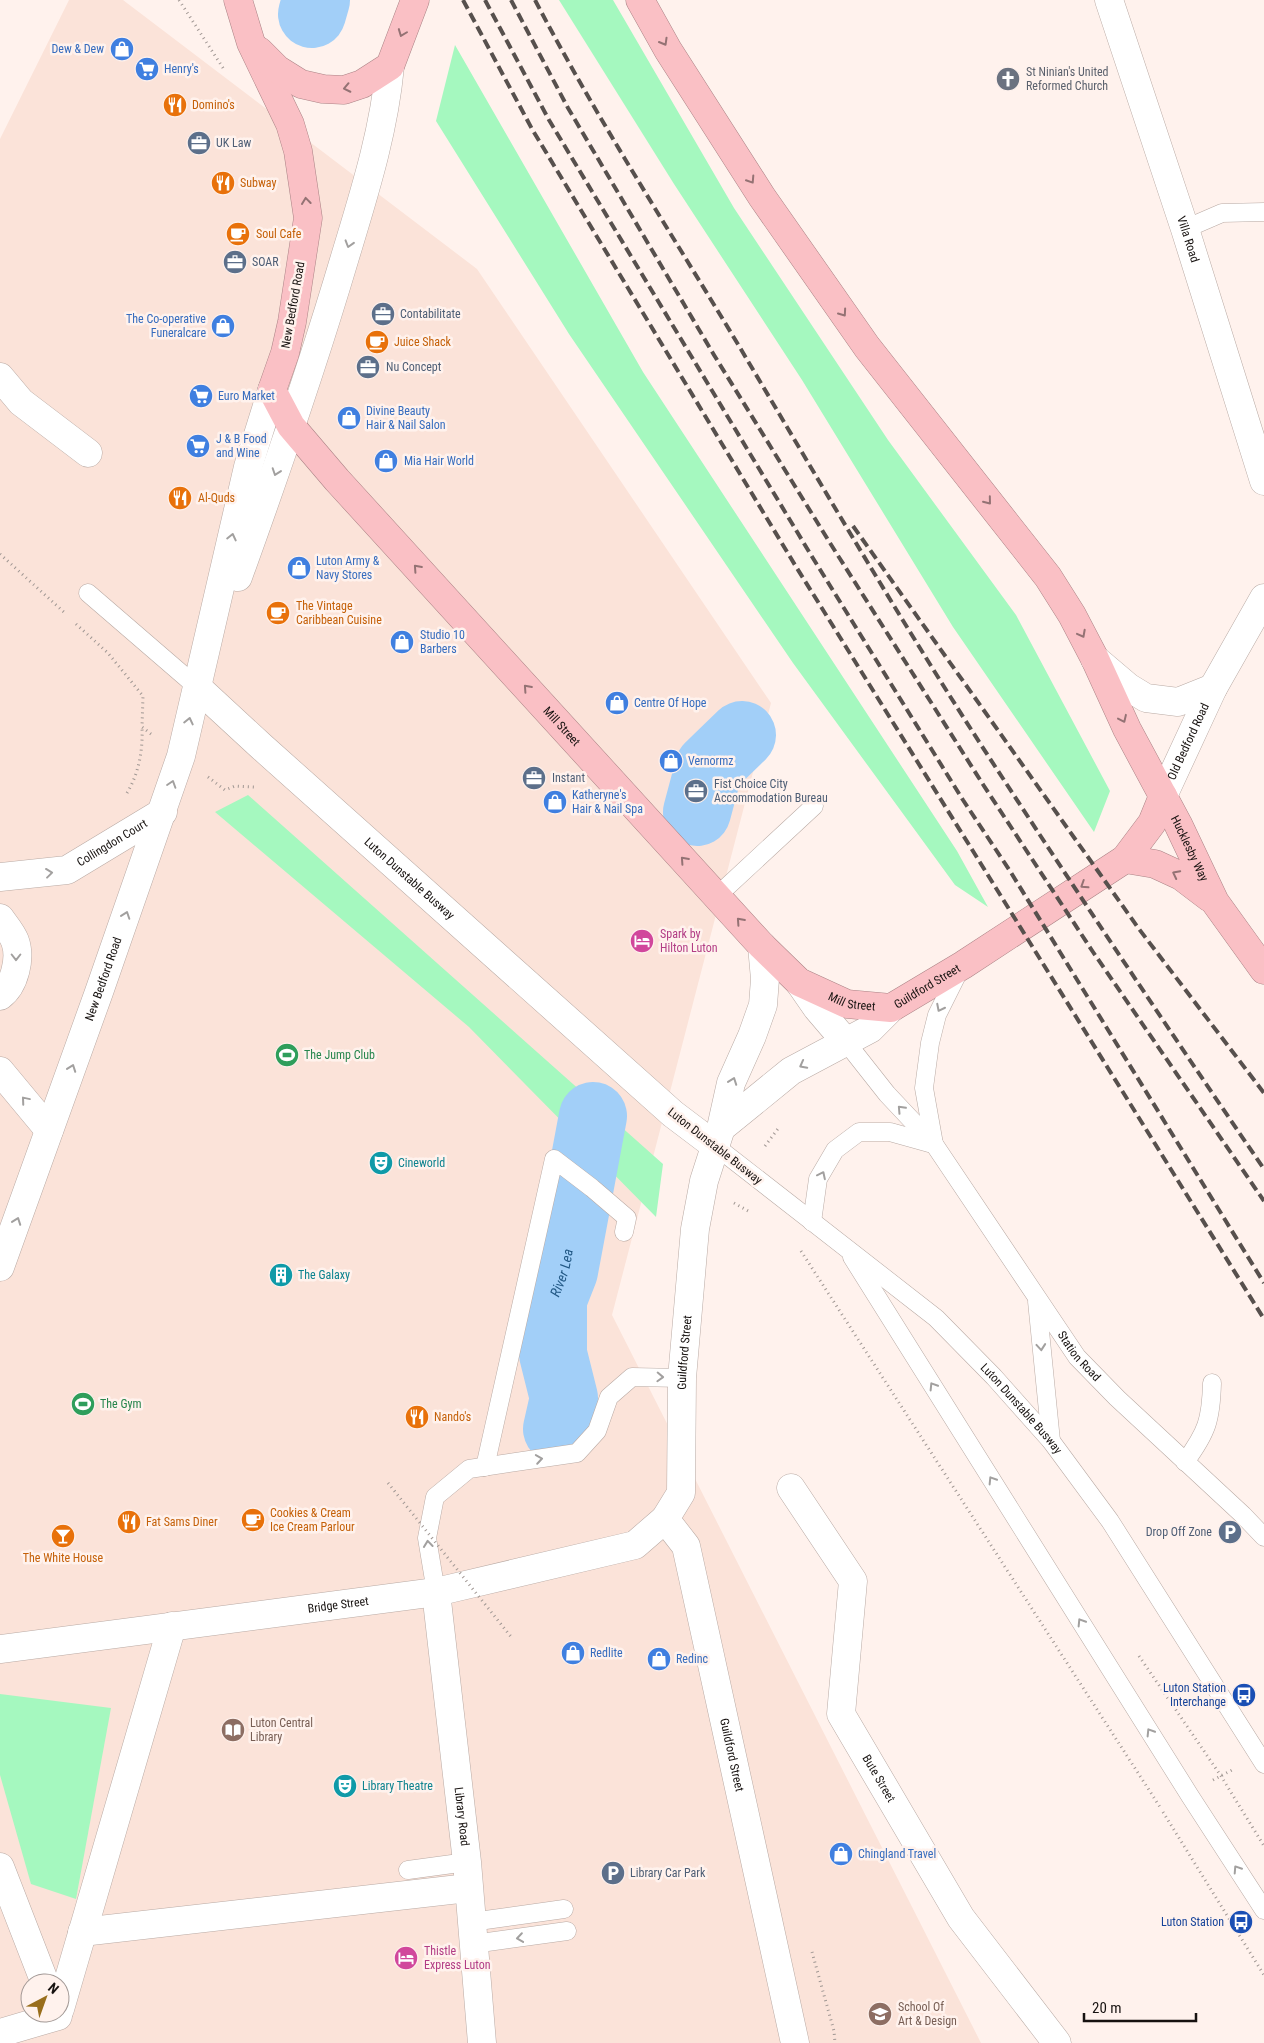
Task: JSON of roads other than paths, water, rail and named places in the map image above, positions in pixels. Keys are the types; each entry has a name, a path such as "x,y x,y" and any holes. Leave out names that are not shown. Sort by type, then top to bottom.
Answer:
{"highway":[{"name":"New Bedford Road","path":"238,0 251,43 290,124 298,150 308,218 292,322 285,353 272,390"},
{"path":"251,43 277,69 302,84 324,89 344,90 362,84 390,66 415,0"},
{"name":"Hucklesby Way","path":"640,0 668,50 768,205 867,347 1048,577 1095,659 1127,729 1178,824 1215,902 1264,970"},
{"name":"Mill Street","path":"272,390 291,426 336,480 762,946 798,982 847,1004 891,1008"},
{"name":"Guildford Street","path":"891,1008 963,965 1125,859 1152,823 1163,796"},
{"name":"Hucklesby Way","path":"1125,859 1155,864 1181,876 1215,902"}],"street":[{"name":"Villa Road","path":"1110,0 1186,229 1264,481"},
{"name":"New Bedford Road","path":"197,686 274,478 324,329 369,181 387,102 390,66"},
{"path":"0,377 21,402 88,453"},
{"name":"New Bedford Road","path":"0,1267 163,812 181,756 248,467 272,390"},
{"name":"Old Bedford Road","path":"1163,796 1213,688 1264,598"},
{"name":"Old Bedford Road","path":"1095,659 1128,687 1146,698 1178,702 1213,688"},
{"name":"Luton Dunstable Busway","path":"197,686 262,747 673,1114 718,1137"},
{"name":"Collingdon Court","path":"0,877 67,870 163,812"},
{"path":"0,918 15,941 17,961 12,980 0,996"},
{"path":"718,1137 731,1083 752,1036 763,1005 765,979 762,946"},
{"name":"Station Road","path":"798,982 846,1042"},
{"name":"Guildford Street","path":"794,2043 686,1546 665,1519 681,1493 682,1378 695,1229 704,1181 718,1137 792,1071 870,1029 891,1008"},
{"path":"0,1071 49,1130"},
{"name":"Bute Street","path":"791,1488 853,1580 841,1714 961,1918 1057,2043"},
{"name":"Bridge Street","path":"0,1649 436,1592 635,1545 665,1519"},
{"name":"Library Road","path":"436,1592 468,1875 482,2043"},
{"path":"70,1973 172,1626"},
{"path":"0,1867 41,1973"},
{"path":"82,1932 468,1875"},
{"path":"0,2033 29,2023"}],"lane":[{"path":"1186,229 1222,213 1264,212"},
{"name":"Luton Dunstable Busway","path":"88,593 197,686"},
{"path":"717,896 814,806"},
{"name":"Station Road","path":"934,1144 924,1088 930,1043 937,1015 963,965"},
{"name":"Station Road","path":"846,1042 887,1094 934,1144 1077,1357 1117,1398 1243,1515 1264,1537"},
{"path":"812,1222 818,1179 835,1150 859,1132 890,1132 934,1144"},
{"name":"Luton Dunstable Busway","path":"718,1137 812,1222 936,1318 994,1377 1051,1440 1110,1521 1264,1764"},
{"path":"486,1467 554,1159 627,1218 624,1232"},
{"path":"846,1248 1190,1796 1264,1910"},
{"path":"1037,1298 1051,1440"},
{"path":"436,1592 427,1538 434,1497 469,1469 577,1453 597,1431 609,1397 632,1377 682,1378"},
{"path":"1185,1462 1201,1440 1209,1420 1212,1411 1212,1383"},
{"path":"408,1870 468,1875"},
{"path":"472,1933 564,1909"},
{"path":"472,1933 567,1931"}],"waterway":[{"name":"River Lea","path":"312,14 316,0"},
{"name":"River Lea","path":"697,812 709,767 742,735"},
{"name":"River Lea","path":"557,1429 564,1398 553,1354 553,1299 564,1271 593,1116"}],"railway":[{"path":"463,0 532,129 795,565 1264,1319"},
{"path":"485,0 549,120 811,555 963,800 1010,871 1264,1283"},
{"path":"511,0 568,108 714,355 830,543 984,786 1093,952 1264,1201"},
{"path":"535,0 583,88 934,671 1067,876 1264,1169"},
{"path":"853,526 1139,929 1264,1093"}],"place":[{"name":"Dew & Dew","path":"122,49"},
{"name":"Henry's","path":"147,69"},
{"name":"St Ninian's United Reformed Church","path":"1008,79"},
{"name":"Domino's","path":"175,105"},
{"name":"UK Law","path":"199,143"},
{"name":"Subway","path":"223,183"},
{"name":"Soul Cafe","path":"238,234"},
{"name":"SOAR","path":"235,262"},
{"name":"Contabilitate","path":"383,314"},
{"name":"The Co-operative Funeralcare","path":"223,326"},
{"name":"Juice Shack","path":"377,342"},
{"name":"Nu Concept","path":"368,367"},
{"name":"Euro Market","path":"201,396"},
{"name":"Divine Beauty Hair & Nail Salon","path":"349,418"},
{"name":"J & B Food and Wine","path":"198,446"},
{"name":"Mia Hair World","path":"386,461"},
{"name":"Al-Quds","path":"180,498"},
{"name":"Luton Army & Navy Stores","path":"299,568"},
{"name":"The Vintage Caribbean Cuisine","path":"278,613"},
{"name":"Studio 10 Barbers","path":"402,642"},
{"name":"Centre Of Hope","path":"617,703"},
{"name":"Vernormz","path":"671,761"},
{"name":"Instant","path":"534,778"},
{"name":"Fist Choice City Accommodation Bureau","path":"696,791"},
{"name":"Katheryne's Hair & Nail Spa","path":"555,802"},
{"name":"Spark by Hilton Luton","path":"642,941"},
{"name":"The Jump Club","path":"287,1055"},
{"name":"Cineworld","path":"381,1163"},
{"name":"The Galaxy","path":"281,1275"},
{"name":"The Gym","path":"83,1404"},
{"name":"Nando's","path":"417,1417"},
{"name":"Cookies & Cream Ice Cream Parlour","path":"253,1520"},
{"name":"Fat Sams Diner","path":"129,1522"},
{"name":"Drop Off Zone","path":"1230,1532"},
{"name":"The White House","path":"63,1536"},
{"name":"Redlite","path":"573,1653"},
{"name":"Redinc","path":"659,1659"},
{"name":"Luton Station Interchange","path":"1244,1695"},
{"name":"Luton Central Library","path":"233,1730"},
{"name":"Library Theatre","path":"345,1786"},
{"name":"Chingland Travel","path":"841,1854"},
{"name":"Library Car Park","path":"613,1873"},
{"name":"Luton Station","path":"1241,1922"},
{"name":"Thistle Express Luton","path":"406,1958"},
{"name":"School Of Art & Design","path":"880,2014"}]}
